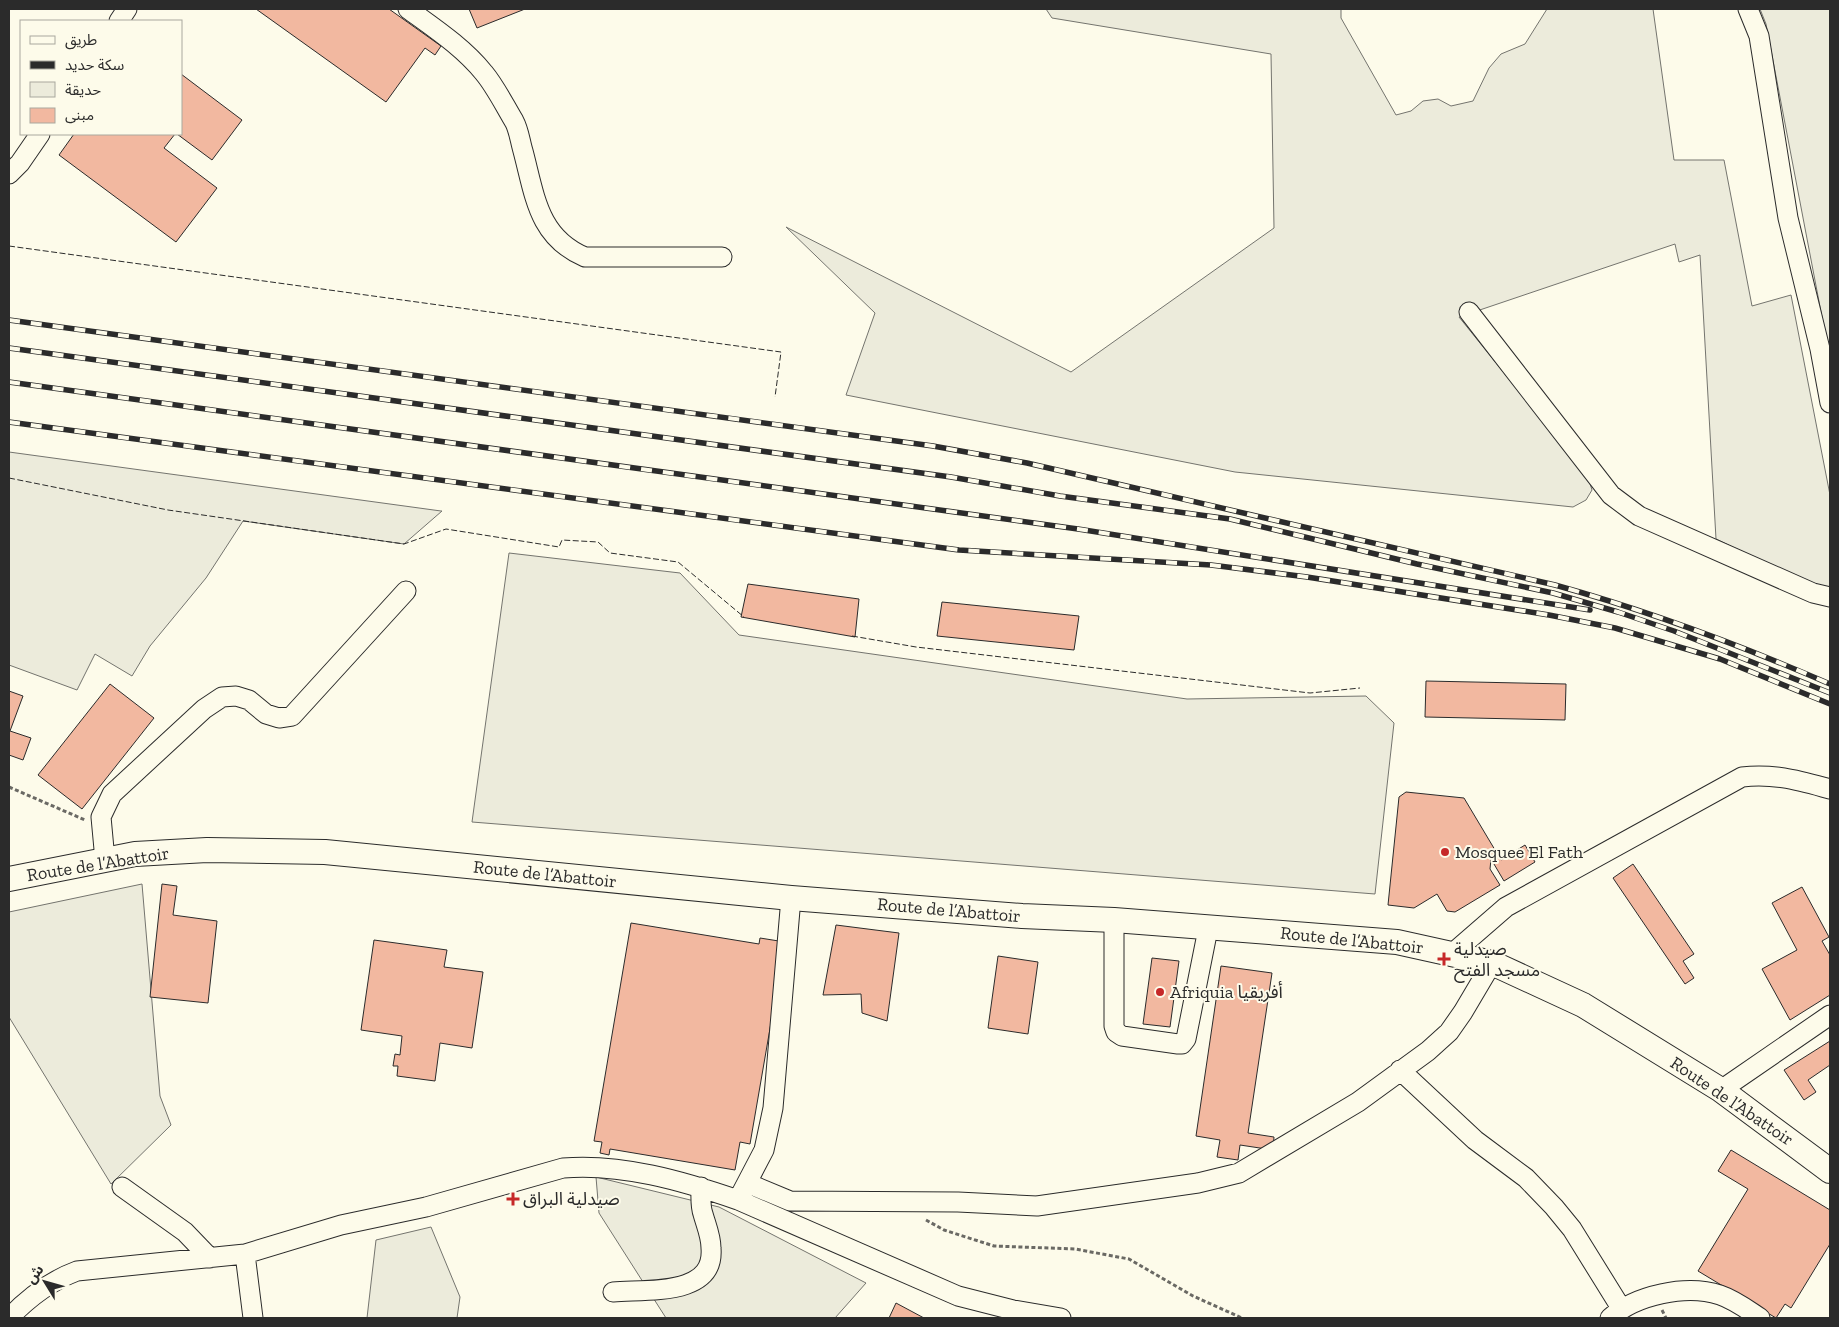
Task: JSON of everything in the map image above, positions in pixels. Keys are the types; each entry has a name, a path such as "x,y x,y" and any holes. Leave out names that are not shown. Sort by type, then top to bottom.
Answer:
{"main road":[{"name":"Route de l’Abattoir","path":"9,879 135,854 207,850 325,852 791,898 1397,942 1492,963 1583,1005 1720,1090 1830,1171"}],"street":[{"path":"120,20 127,9"},
{"path":"408,9 446,36 484,73 515,124 536,200 548,230 572,252 586,257 722,257"},
{"path":"1748,9 1759,36 1772,132 1788,218 1820,349 1830,403"},
{"path":"9,174 20,163 39,135"},
{"path":"1469,312 1611,495 1639,516 1813,593 1830,597"},
{"path":"106,860 101,817 112,794 204,709 222,697 236,696 249,700 266,714 279,718 292,716 406,591"},
{"path":"1453,953 1506,907 1742,778 1763,774 1784,777 1830,789"},
{"path":"743,1191 764,1150 773,1108 791,898"},
{"path":"1114,920 1114,1026 1116,1032 1122,1036 1178,1044 1182,1044 1186,1039 1208,929"},
{"path":"9,1318 57,1279 77,1271 245,1254 341,1225 426,1207 563,1168 585,1166 617,1169 701,1187 743,1191 790,1201 896,1201 1037,1206 1198,1183 1239,1174 1358,1102 1449,1032 1492,963"},
{"path":"1720,1090 1830,1015"},
{"path":"1400,1070 1475,1140 1526,1178 1554,1207 1572,1229 1616,1313 1677,1291 1701,1291 1720,1295 1741,1305 1760,1318"},
{"path":"613,1292 686,1286 704,1275 711,1262 712,1248 702,1212 701,1187"},
{"path":"122,1188 185,1232 210,1258"},
{"path":"743,1191 958,1296 1013,1310 1061,1318"},
{"path":"245,1254 254,1318"}],"path":[{"path":"9,787 102,828"},
{"path":"896,1201 944,1230 994,1246 1075,1249 1130,1259 1193,1296 1242,1318"}],"green space":[{"path":"1046,9 1341,9 1341,18 1396,115 1411,111 1423,101 1438,99 1451,106 1473,101 1489,68 1501,54 1525,44 1547,9 1653,9 1674,160 1724,160 1752,306 1791,295 1830,495 1830,590 1818,588 1716,539 1700,255 1679,262 1675,244 1459,317 1588,477 1592,490 1586,500 1573,507 1235,472 846,395 875,313 786,227 1071,372 1274,228 1271,54 1052,18"},
{"path":"1760,9 1830,9 1830,359 1766,24"},
{"path":"9,452 442,511 404,544 243,521 206,578 150,646 132,676 95,654 77,690 9,665"},
{"path":"509,553 680,573 739,635 1187,699 1366,696 1394,723 1375,894 472,822"},
{"path":"142,884 160,1096 171,1125 111,1184 9,1017 9,912"},
{"path":"596,1177 719,1207 866,1283 835,1318 666,1318 599,1213"},
{"path":"431,1227 460,1297 457,1318 367,1318 376,1240"}],"building":[{"path":"256,9 389,9 441,46 435,55 425,48 386,102"},
{"path":"469,9 525,9 477,28"},
{"path":"182,75 242,120 212,160 178,135 182,135"},
{"path":"73,135 174,135 164,148 217,188 176,242 59,155"},
{"path":"748,584 859,599 855,637 741,617"},
{"path":"942,602 1079,616 1074,650 937,636"},
{"path":"1426,681 1566,684 1565,720 1425,717"},
{"path":"110,684 154,718 82,809 38,775"},
{"path":"9,691 23,696 10,731 31,738 23,760 9,755"},
{"name":"Mosquee El Fath","path":"1406,792 1464,798 1501,860 1525,845 1535,862 1504,881 1491,859 1490,869 1500,885 1455,912 1447,911 1437,894 1414,908 1388,905 1399,797"},
{"path":"1633,864 1694,954 1683,961 1694,978 1685,984 1613,878"},
{"path":"162,884 177,886 173,915 217,921 208,1003 150,997"},
{"path":"1802,887 1829,937 1822,941 1830,955 1830,995 1790,1020 1762,969 1797,950 1772,903"},
{"path":"631,923 759,944 760,938 785,942 750,1144 740,1142 735,1170 610,1149 609,1155 600,1153 602,1142 594,1141"},
{"path":"836,925 899,933 887,1021 862,1013 861,994 823,995"},
{"path":"374,940 447,950 444,967 483,972 472,1048 440,1043 435,1081 397,1076 398,1066 393,1066 395,1054 400,1055 402,1036 361,1030"},
{"path":"998,956 1038,962 1028,1034 988,1028"},
{"path":"1152,958 1179,961 1170,1027 1143,1024"},
{"path":"1221,966 1272,973 1248,1133 1274,1137 1273,1150 1240,1145 1238,1160 1217,1157 1220,1140 1196,1136"},
{"path":"1830,1041 1830,1065 1808,1080 1816,1092 1804,1100 1784,1070"},
{"path":"1731,1150 1830,1210 1830,1244 1791,1308 1785,1304 1776,1318 1698,1271 1748,1189 1718,1171"},
{"path":"896,1303 924,1318 889,1318"}],"railway":[{"path":"9,320 933,446 1027,463 1555,585 1625,606 1694,630 1830,684"},
{"path":"9,348 951,477 1060,496 1230,519 1417,564 1553,593 1674,631 1830,693"},
{"path":"9,382 1078,529 1590,610"},
{"path":"9,422 959,550 1211,565 1307,577 1549,615 1615,628 1720,659 1830,704"}],"fence":[{"path":"9,246 781,352 775,397"},
{"path":"9,478 168,510 404,544 446,529 559,547 562,540 598,542 610,553 678,562 744,617"},
{"path":"852,636 916,647 1310,693 1360,688"}],"place":[{"name":"Mosquee El Fath","path":"1445,852"},
{"name":"صيدلية مسجد الفتح","path":"1444,959"},
{"name":"Afriquia أفريقيا","path":"1160,992"},
{"name":"صيدلية البراق","path":"513,1199"}]}
